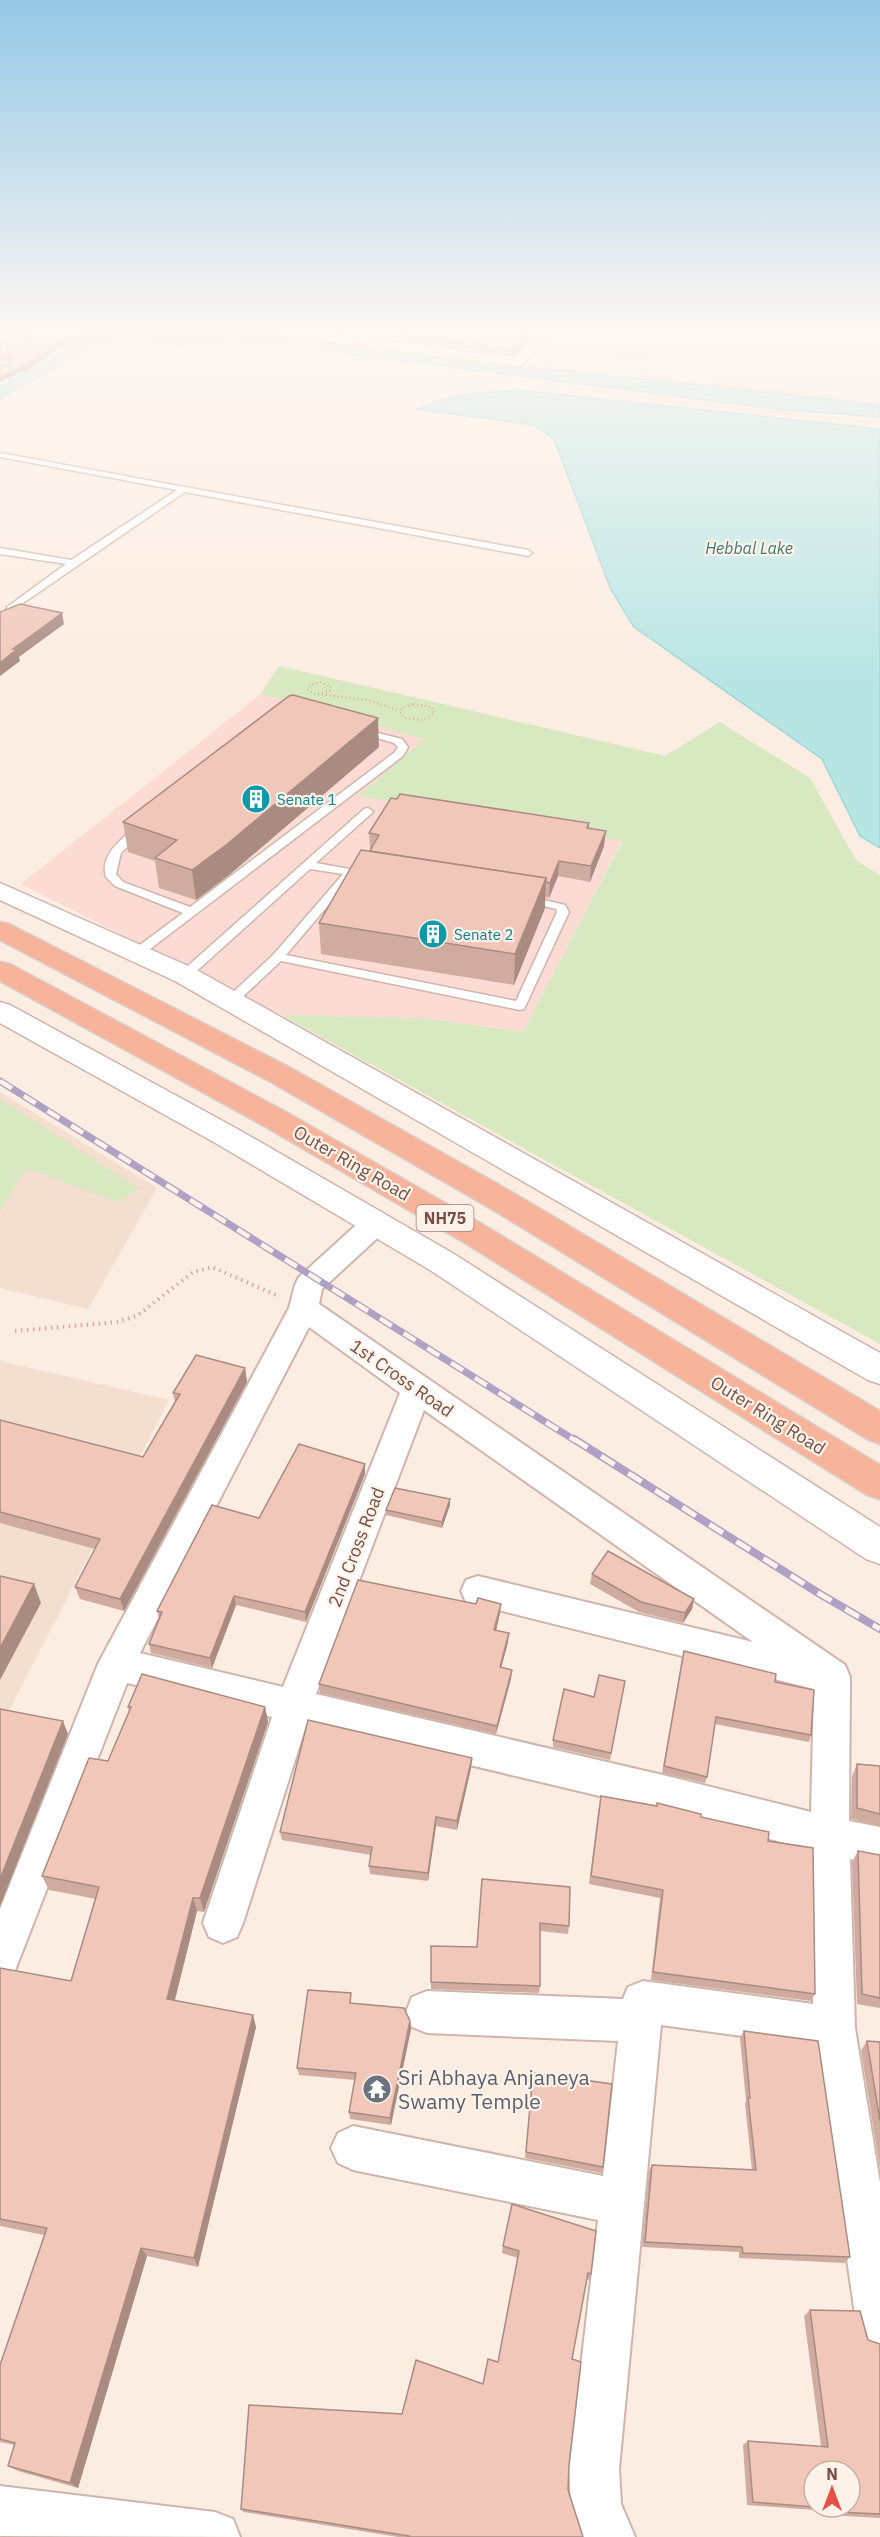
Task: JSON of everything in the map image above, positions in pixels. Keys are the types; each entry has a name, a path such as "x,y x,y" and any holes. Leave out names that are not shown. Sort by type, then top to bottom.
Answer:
{"highway":[{"name":"NH75","path":"0,930 279,1074 454,1174 880,1429"},
{"name":"Outer Ring Road","path":"0,970 275,1119 476,1235 880,1484"}],"street":[{"path":"0,891 185,975 880,1370"},
{"path":"0,1011 220,1132 376,1223 503,1301 880,1547"},
{"path":"0,1959 116,1664 304,1308 309,1285 376,1223"},
{"name":"1st Cross Road","path":"304,1308 832,1677"},
{"name":"2nd Cross Road","path":"223,1923 294,1705 417,1389"},
{"path":"478,1591 832,1677 830,1836 834,2028 868,2183 880,2328"},
{"path":"116,1664 671,1795 830,1836 880,1846"},
{"path":"610,2537 600,2520 593,2496 593,2487 643,2002 834,2028"},
{"path":"427,2012 641,2021"},
{"path":"353,2148 622,2204"},
{"path":"0,2511 215,2537"}],"lane":[{"path":"0,455 528,553"},
{"path":"5,612 73,563 184,489"},
{"path":"0,551 73,563"},
{"path":"137,953 399,754 403,747 398,741 386,736 343,725"},
{"path":"185,975 368,811"},
{"path":"146,824 118,846 111,861 110,875 119,884 192,912"},
{"path":"307,865 374,876"},
{"path":"231,1001 278,957 351,872"},
{"path":"278,957 520,1006 563,912 561,907 554,904 509,897"}],"path":[{"path":"318,694 330,691 331,686 320,682 307,687 310,692 321,696 368,700 400,711 405,718 415,720 432,717 435,710 420,704 406,706 400,711"},
{"path":"15,1331 103,1324 137,1316 193,1272 212,1267 304,1308"}],"shaded area":[{"path":"279,666 665,756 523,1032 423,1018 281,1015 21,884 261,694"},
{"path":"0,1092 157,1188 88,1309 0,1288"},
{"path":"0,1361 169,1400 0,1728"}],"green space":[{"path":"279,666 665,756 720,722 810,778 856,860 880,875 880,1344 281,1015 423,1018 523,1032 622,841 358,796 424,739 261,694"},
{"path":"0,1099 138,1188 119,1202 26,1168 0,1211"}],"water":[{"name":"Hebbal Lake","path":"558,450 880,450 880,848 860,836 822,759 634,627 611,590"}],"building":[{"path":"20,604 62,613 13,649 17,649 0,663 0,612"},
{"path":"293,695 378,718 226,845 192,870 155,858 177,840 123,822"},
{"path":"400,794 589,823 587,828 606,831 591,866 559,861 550,883 546,882 546,878 370,851 379,835 369,833 391,798 397,799"},
{"path":"361,850 546,878 515,954 319,923"},
{"path":"196,1355 245,1368 120,1599 75,1587 100,1539 0,1512 0,1420 143,1457 180,1394 173,1393"},
{"path":"299,1444 365,1464 305,1612 234,1596 210,1658 149,1644 162,1612 157,1611 212,1505 259,1518"},
{"path":"395,1488 450,1499 442,1522 386,1510"},
{"path":"608,1551 694,1599 685,1613 641,1602 592,1574"},
{"path":"0,1576 34,1584 0,1648"},
{"path":"358,1580 476,1604 478,1598 501,1604 494,1630 509,1633 500,1667 512,1670 497,1726 319,1684"},
{"path":"684,1651 776,1674 775,1682 814,1690 811,1735 716,1717 707,1777 664,1766"},
{"path":"142,1674 265,1707 200,1898 193,1898 167,1999 253,2015 194,2258 141,2248 70,2483 8,2466 15,2443 0,2439 0,2365 47,2228 0,2219 0,1968 71,1981 99,1887 42,1876 89,1758 108,1761"},
{"path":"599,1675 625,1681 611,1753 553,1740 564,1689 594,1697"},
{"path":"0,1709 63,1721 0,1879"},
{"path":"308,1720 472,1758 457,1821 436,1817 428,1873 369,1866 372,1847 280,1832"},
{"path":"857,1764 880,1766 880,1814 857,1808"},
{"path":"601,1796 657,1806 657,1803 701,1814 701,1817 769,1832 768,1841 813,1848 815,1994 653,1972 663,1890 591,1876"},
{"path":"858,1851 880,1855 880,1998 862,1994"},
{"path":"482,1879 570,1887 569,1926 540,1923 540,1986 431,1982 431,1946 477,1947"},
{"path":"308,1990 351,1993 350,2003 404,2008 410,2021 390,2118 349,2112 356,2073 297,2068"},
{"path":"744,2031 818,2041 850,2257 743,2253 742,2247 645,2242 652,2165 756,2170"},
{"path":"867,2041 880,2042 880,2121"},
{"path":"533,2073 612,2084 603,2167 526,2152"},
{"path":"512,2204 596,2231 591,2274 588,2273 572,2359 581,2362 568,2490 583,2537 408,2537 241,2509 249,2405 402,2414 416,2360 483,2384 488,2359 498,2362 519,2251 503,2246"},
{"path":"810,2310 860,2311 868,2340 880,2344 880,2514 862,2513 862,2459 802,2459 802,2506 753,2502 748,2441 828,2447"}],"railway":[{"path":"0,1081 576,1441"},
{"path":"574,1439 820,1594 880,1629"}],"place":[{"name":"Senate 1","path":"256,799"},
{"name":"Senate 2","path":"433,934"},
{"name":"Sri Abhaya Anjaneya Swamy Temple","path":"377,2089"}]}
